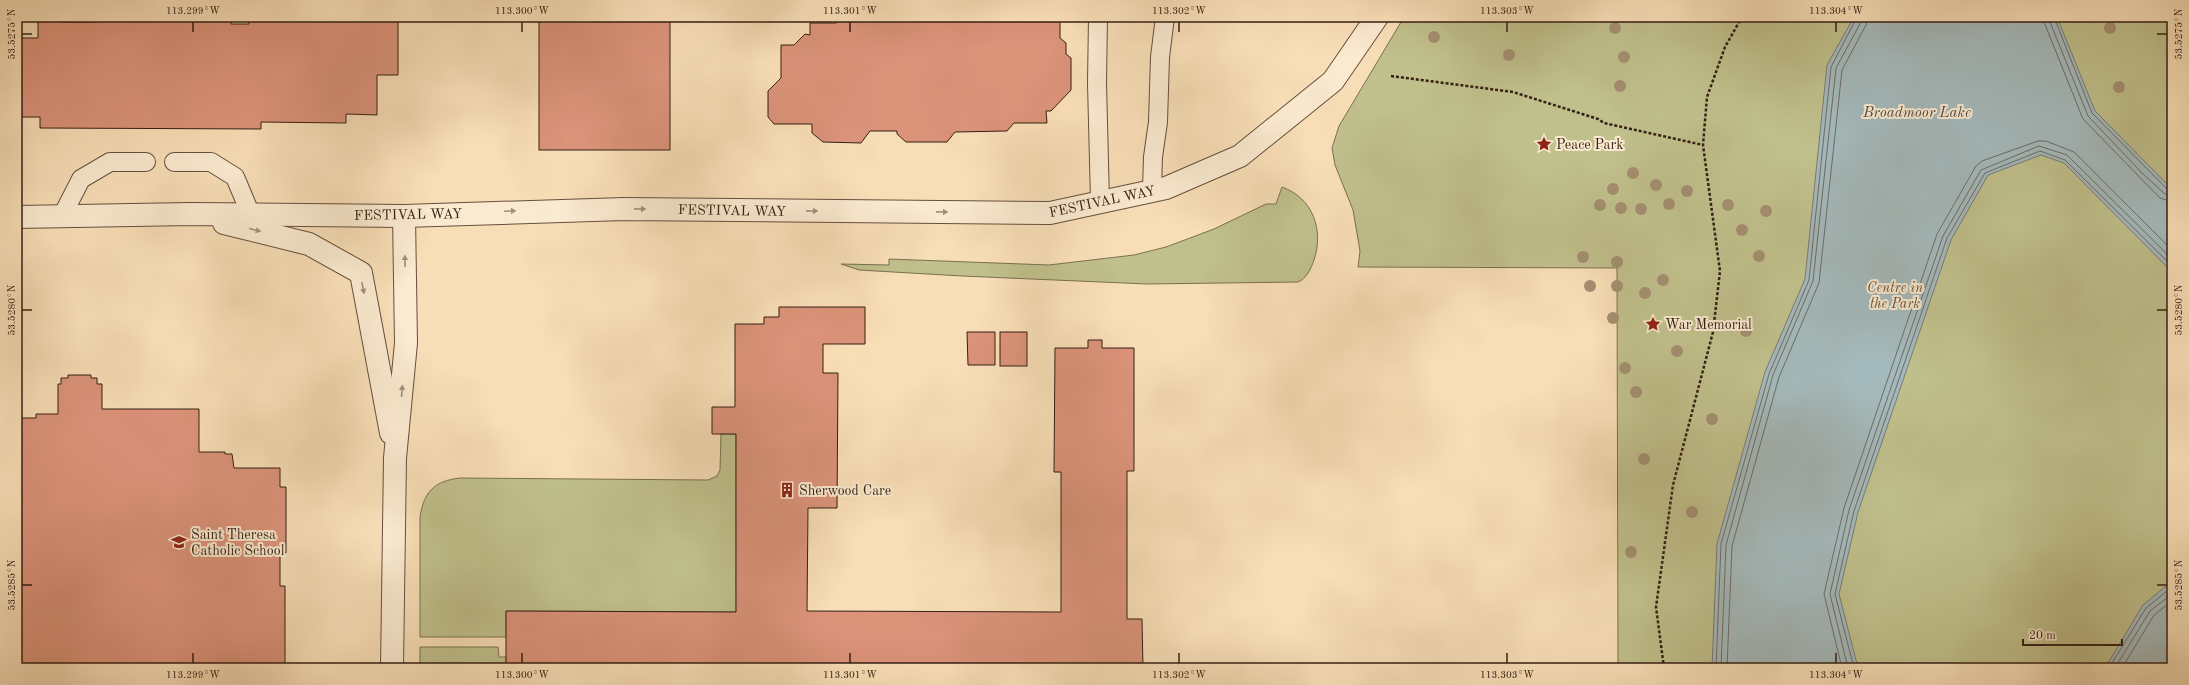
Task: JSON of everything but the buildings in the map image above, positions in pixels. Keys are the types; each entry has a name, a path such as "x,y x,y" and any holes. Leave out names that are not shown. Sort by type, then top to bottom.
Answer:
{"street":[{"name":"FESTIVAL WAY","path":"17,217 190,214 404,216 471,212 624,209 1050,213 1166,188 1240,156 1333,81 1377,17"},
{"path":"190,214 309,244 360,273 395,458"},
{"path":"392,668 395,458 406,343 404,216"}],"lane":[{"path":"1098,17 1096,83 1100,202"},
{"path":"1152,190 1153,157 1158,122 1160,57 1165,17"},
{"path":"62,216 81,179 110,162 146,162"},
{"path":"174,162 211,162 235,177 251,215"}],"path":[{"path":"1664,668 1656,607 1673,485 1713,332 1720,271 1703,145 1707,97 1725,47 1742,17"},
{"path":"2165,17 2172,20"},
{"path":"1391,76 1513,92 1598,119 1604,123 1703,145"}],"green space":[{"name":"Centre in the Park","path":"1404,17 2172,17 2172,668 1618,668 1617,268 1358,267 1360,251 1353,210 1335,165 1332,148 1339,126"},
{"path":"1282,187 1293,192 1308,207 1313,216 1318,237 1317,249 1311,267 1303,279 1298,282 1147,284 859,270 841,264 889,265 889,259 1049,265 1134,255 1166,247 1214,229 1266,204 1276,204"},
{"path":"721,434 736,434 736,612 506,611 506,637 420,637 420,517 424,500 437,485 451,479 460,478 708,480 717,476 720,470"},
{"path":"420,647 498,647 499,657 506,657 506,668 420,668"}],"water":[{"name":"Broadmoor Lake","path":"1854,17 2057,17 2095,111 2172,189 2172,272 2064,163 2041,155 1988,175 1951,240 1858,512 1839,594 1858,668 1712,668 1717,544 1765,372 1805,279 1827,65"},
{"path":"2172,581 2172,668 2105,668 2143,605"}],"place":[{"name":"Peace Park","path":"1544,144"},
{"name":"War Memorial","path":"1653,324"},
{"name":"Sherwood Care","path":"787,490"},
{"name":"Saint Theresa Catholic School","path":"179,542"}]}
